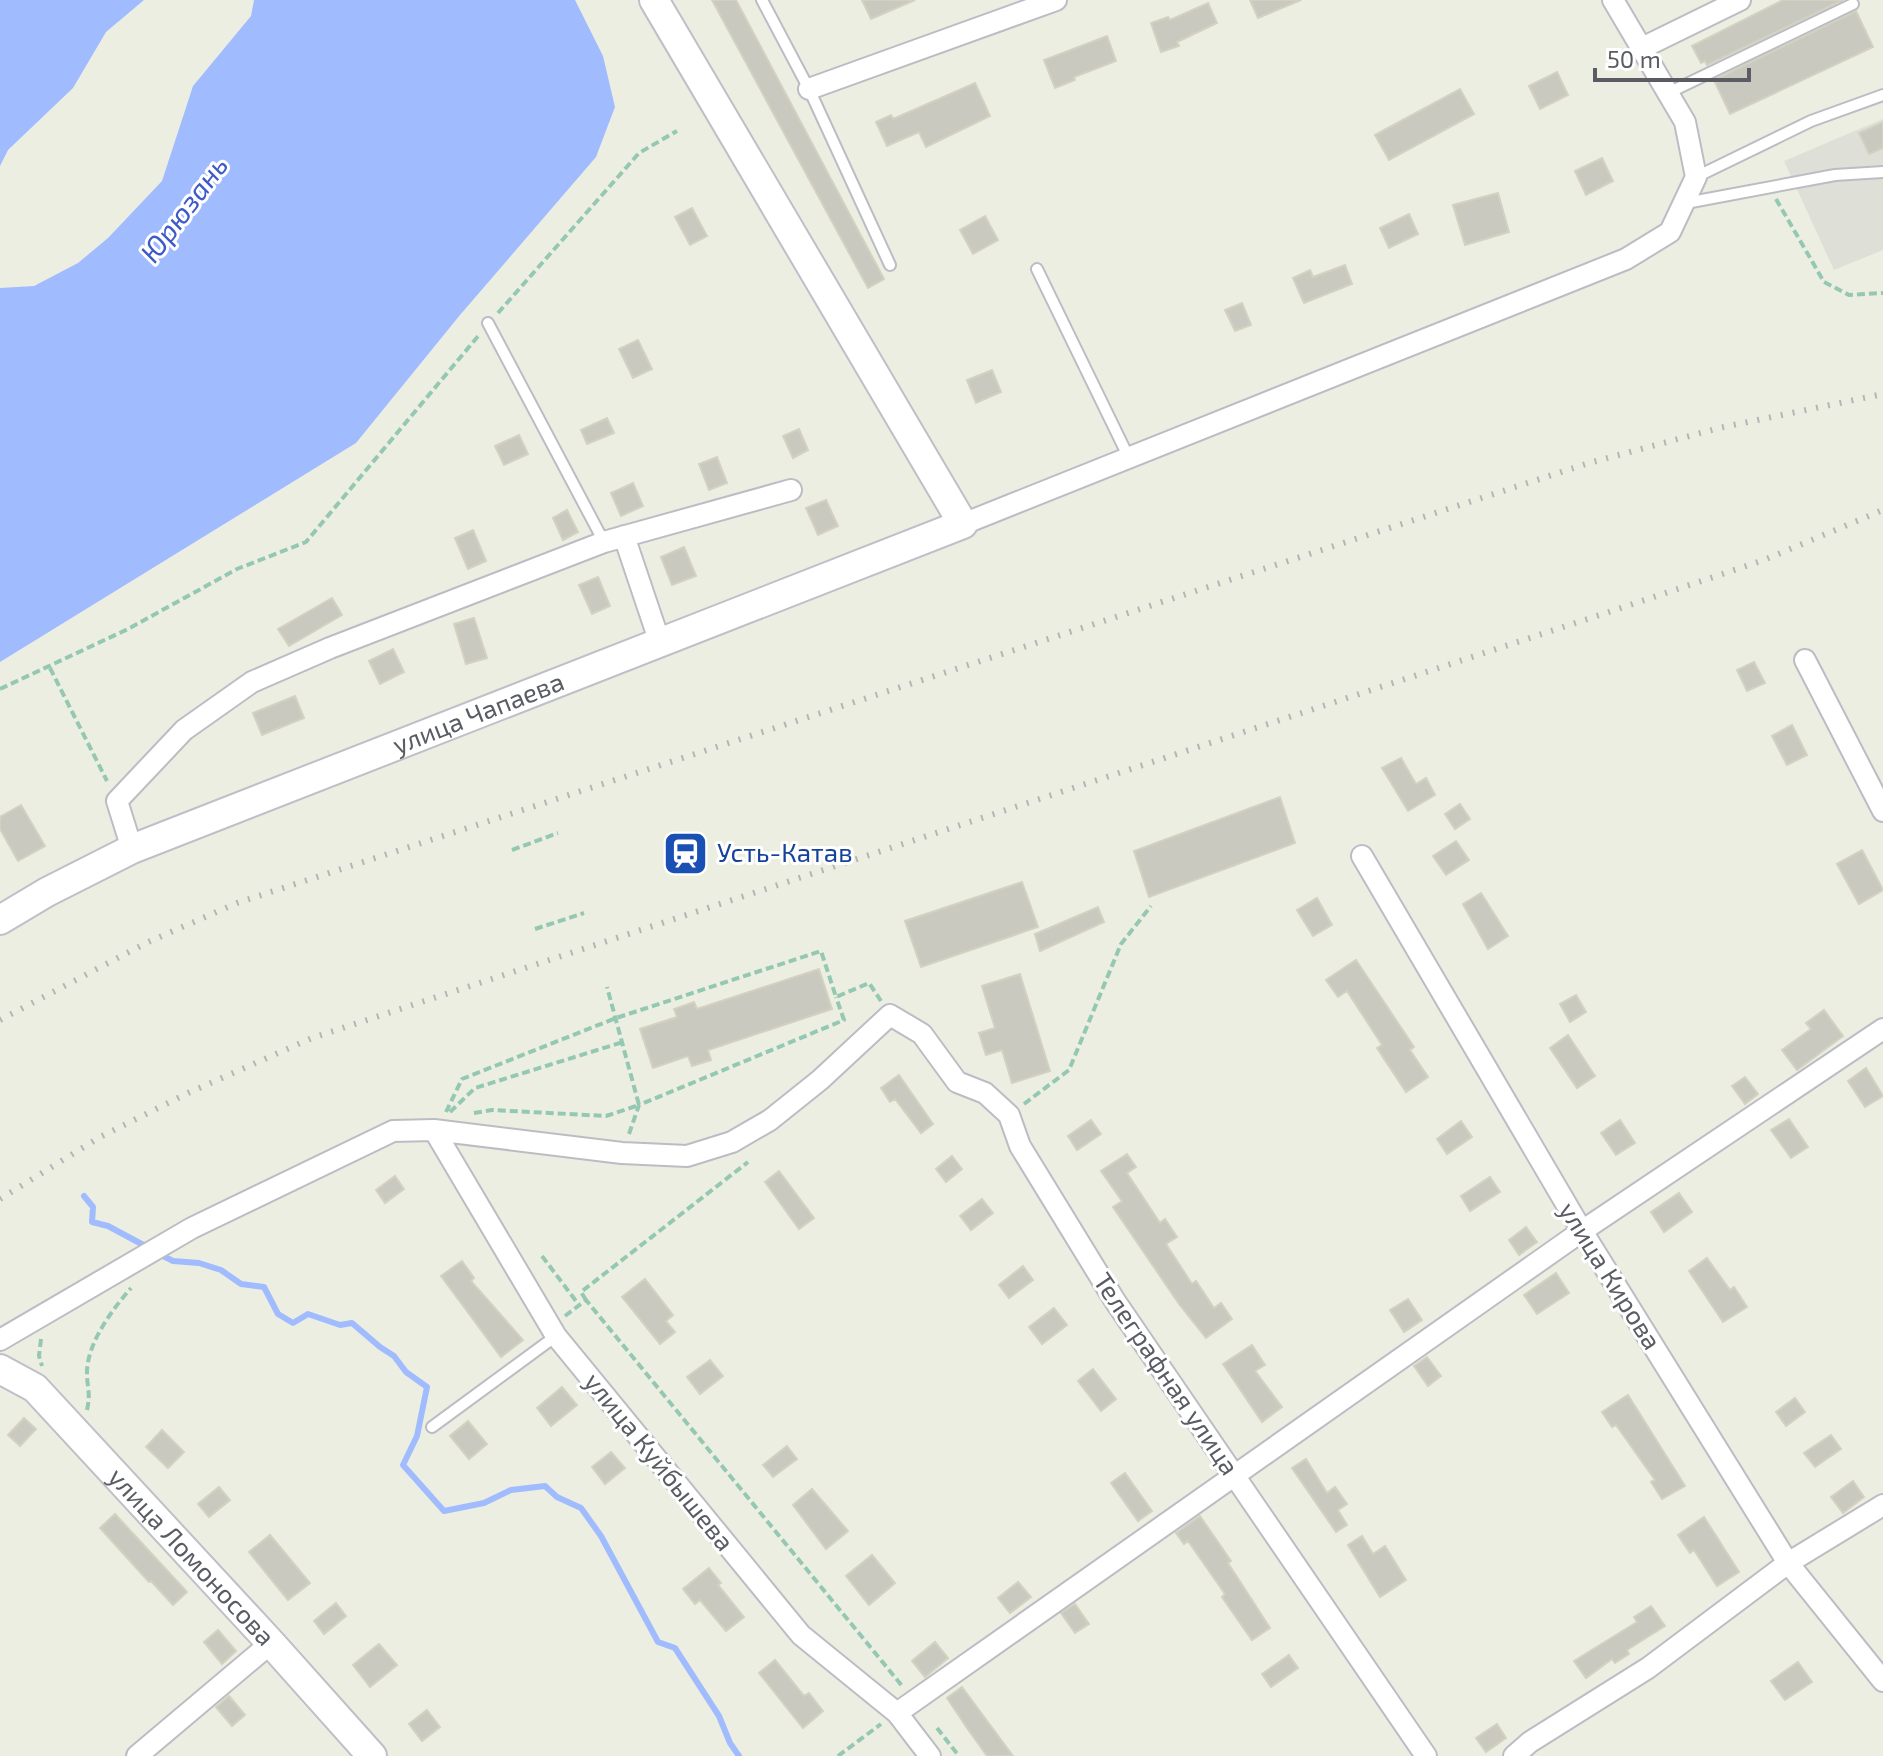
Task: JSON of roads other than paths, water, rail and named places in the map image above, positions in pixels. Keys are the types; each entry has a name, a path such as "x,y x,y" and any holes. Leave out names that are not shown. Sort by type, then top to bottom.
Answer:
{"main road":[{"path":"654,0 963,524"},
{"name":"улица Чапаева","path":"0,920 132,849 963,524"},
{"name":"улица Ломоносова","path":"0,1369 35,1388 372,1756"}],"street":[{"path":"809,89 1056,0"},
{"path":"963,524 1626,259 1670,232 1696,177 1685,122 1613,0"},
{"path":"1642,48 1740,0"},
{"path":"132,849 117,801 184,730 252,682 330,648 614,539 791,490"},
{"path":"614,539 660,643"},
{"path":"1805,660 1883,811"},
{"name":"улица Кирова","path":"1362,856 1582,1231 1788,1563 1883,1681"},
{"name":"Телеграфная улица","path":"438,1125 622,1153 687,1156 732,1142 770,1120 820,1080 890,1015 922,1034 957,1082 985,1093 1009,1115 1020,1146 1100,1278 1426,1756"},
{"path":"897,1713 1582,1231 1883,1029"},
{"path":"0,1340 192,1228 393,1131 438,1125"},
{"name":"улица Куйбышева","path":"438,1125 556,1336 801,1635 897,1713 930,1756"},
{"path":"1514,1756 1530,1742 1648,1668 1788,1563 1883,1505"},
{"path":"137,1756 271,1643"}],"lane":[{"path":"762,0 809,89 890,265"},
{"path":"1668,93 1853,4"},
{"path":"1696,177 1811,121 1883,95"},
{"path":"1684,203 1835,175 1883,172"},
{"path":"1037,269 1129,458"},
{"path":"488,323 614,539"},
{"path":"432,1427 556,1336"}],"water":[{"path":"0,0 144,0 106,32 73,88 8,150 0,166"},
{"name":"Юрюзань","path":"254,0 575,0 603,56 615,107 596,157 460,315 356,443 0,662 0,288 34,286 78,263 108,238 162,181 193,86 251,16"}],"waterway":[{"path":"84,1196 93,1207 92,1222 108,1226 149,1248"},
{"path":"159,1254 173,1261 199,1263 221,1270 241,1284 264,1287 278,1314 293,1323 308,1314 340,1325 352,1323 394,1356 406,1372 427,1387 417,1436 403,1465 444,1511 484,1503 511,1490 545,1486 557,1497 581,1508 601,1536 658,1642 675,1648 719,1716 739,1756"}],"railway":[{"path":"0,1020 146,943 237,903 1589,463 1719,428 1883,394"},
{"path":"0,1199 100,1137 188,1093 312,1038 1764,560 1883,510"}],"place":[{"name":"Усть-Катав","path":"686,853"}]}
